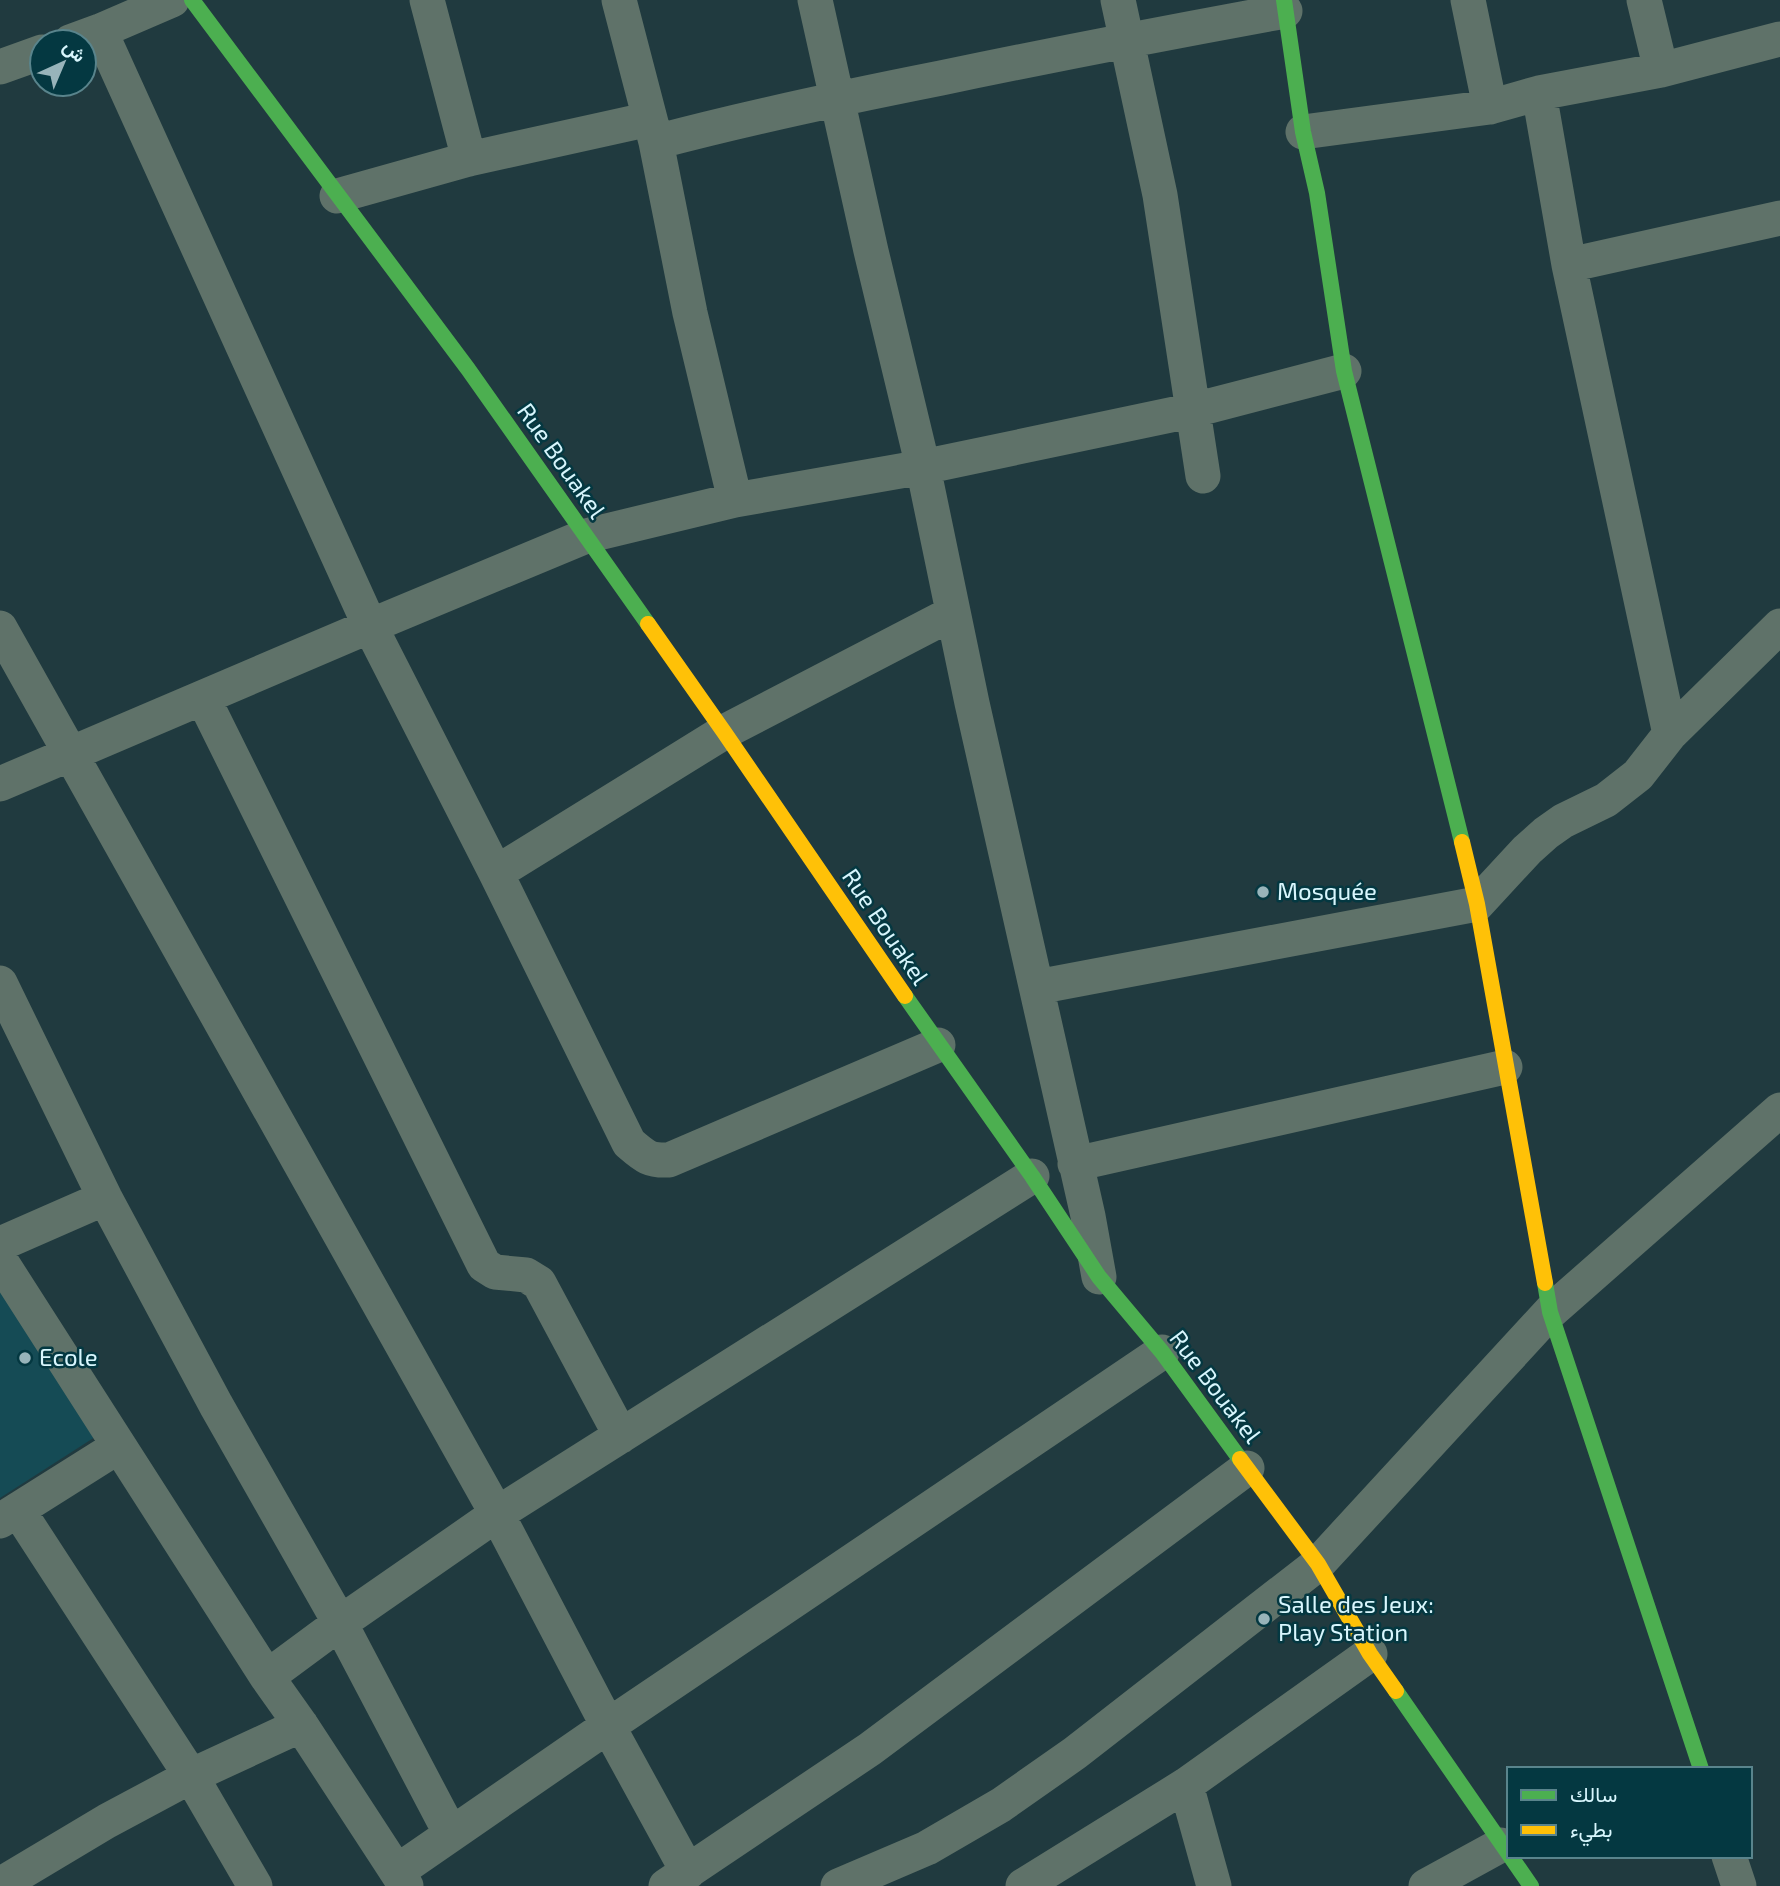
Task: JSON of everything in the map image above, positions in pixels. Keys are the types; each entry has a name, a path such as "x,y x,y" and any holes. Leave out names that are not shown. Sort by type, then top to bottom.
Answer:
{"main road":[{"name":"Rue Bouakel","path":"192,0 468,369 724,732 1099,1277 1162,1352 1318,1564 1370,1654 1507,1854"},
{"path":"1285,5 1303,132 1317,192 1344,371 1478,904 1550,1312 1700,1767"},
{"name":"Rue Bouakel","path":"1510,1858 1531,1886"}],"street":[{"path":"98,31 172,0"},
{"path":"427,0 469,159"},
{"path":"620,0 653,131 690,313 735,500"},
{"path":"815,0 923,467 953,613 1088,1216 1099,1277"},
{"path":"1118,0 1160,195 1203,476"},
{"path":"1468,0 1490,107"},
{"path":"1644,0 1661,70"},
{"path":"337,195 469,159 760,116 1285,5"},
{"path":"1303,132 1490,107 1539,93 1661,70 1780,39"},
{"path":"0,67 28,57"},
{"path":"98,64 370,625 629,1143 642,1155 654,1160 669,1160 938,1045"},
{"path":"1539,93 1569,265 1670,734"},
{"path":"1569,265 1780,218"},
{"path":"0,784 370,625 586,536 735,500 923,467 1194,410 1344,371"},
{"path":"496,873 724,732 953,613"},
{"path":"1037,987 1478,904 1546,833 1563,821 1606,800 1638,775 1670,734 1780,626"},
{"path":"0,628 497,1514 608,1726 677,1879 870,1749 1247,1468"},
{"path":"203,698 484,1265 495,1272 526,1275 539,1283 621,1436"},
{"path":"0,983 105,1198 216,1405 340,1623 451,1834"},
{"path":"1075,1164 1505,1067"},
{"path":"838,1886 926,1848 1001,1805 1075,1753 1318,1564 1550,1312 1780,1110"},
{"path":"267,1677 497,1514 1032,1176"},
{"path":"0,1244 105,1198"},
{"path":"0,1260 267,1677 402,1878 451,1834 1162,1352"},
{"path":"119,1446 9,1516 191,1776 255,1886"},
{"path":"1023,1886 1186,1785 1370,1654"},
{"path":"0,1885 107,1821 191,1776 301,1725"},
{"path":"1186,1785 1214,1886"},
{"path":"1426,1886 1501,1846"},
{"path":"1731,1858 1739,1886"}],"shaded area":[{"name":"Ecole","path":"0,1279 95,1437 0,1498"}],"traffic: fast":[{"path":"192,0 468,369 648,624"},
{"path":"1284,0 1303,132 1317,193 1344,371 1462,842"},
{"path":"905,996 1032,1176 1099,1277 1162,1352 1240,1459"},
{"path":"1545,1283 1550,1312 1700,1767"},
{"path":"1396,1691 1507,1851"},
{"path":"1512,1858 1531,1886"}],"traffic: slow":[{"path":"648,624 905,996"},
{"path":"1462,842 1477,904 1545,1283"},
{"path":"1240,1459 1318,1564 1370,1654 1396,1691"}],"place":[{"name":"Mosquée","path":"1263,892"},
{"name":"Ecole","path":"25,1358"},
{"name":"Salle des Jeux: Play Station","path":"1264,1619"}]}
